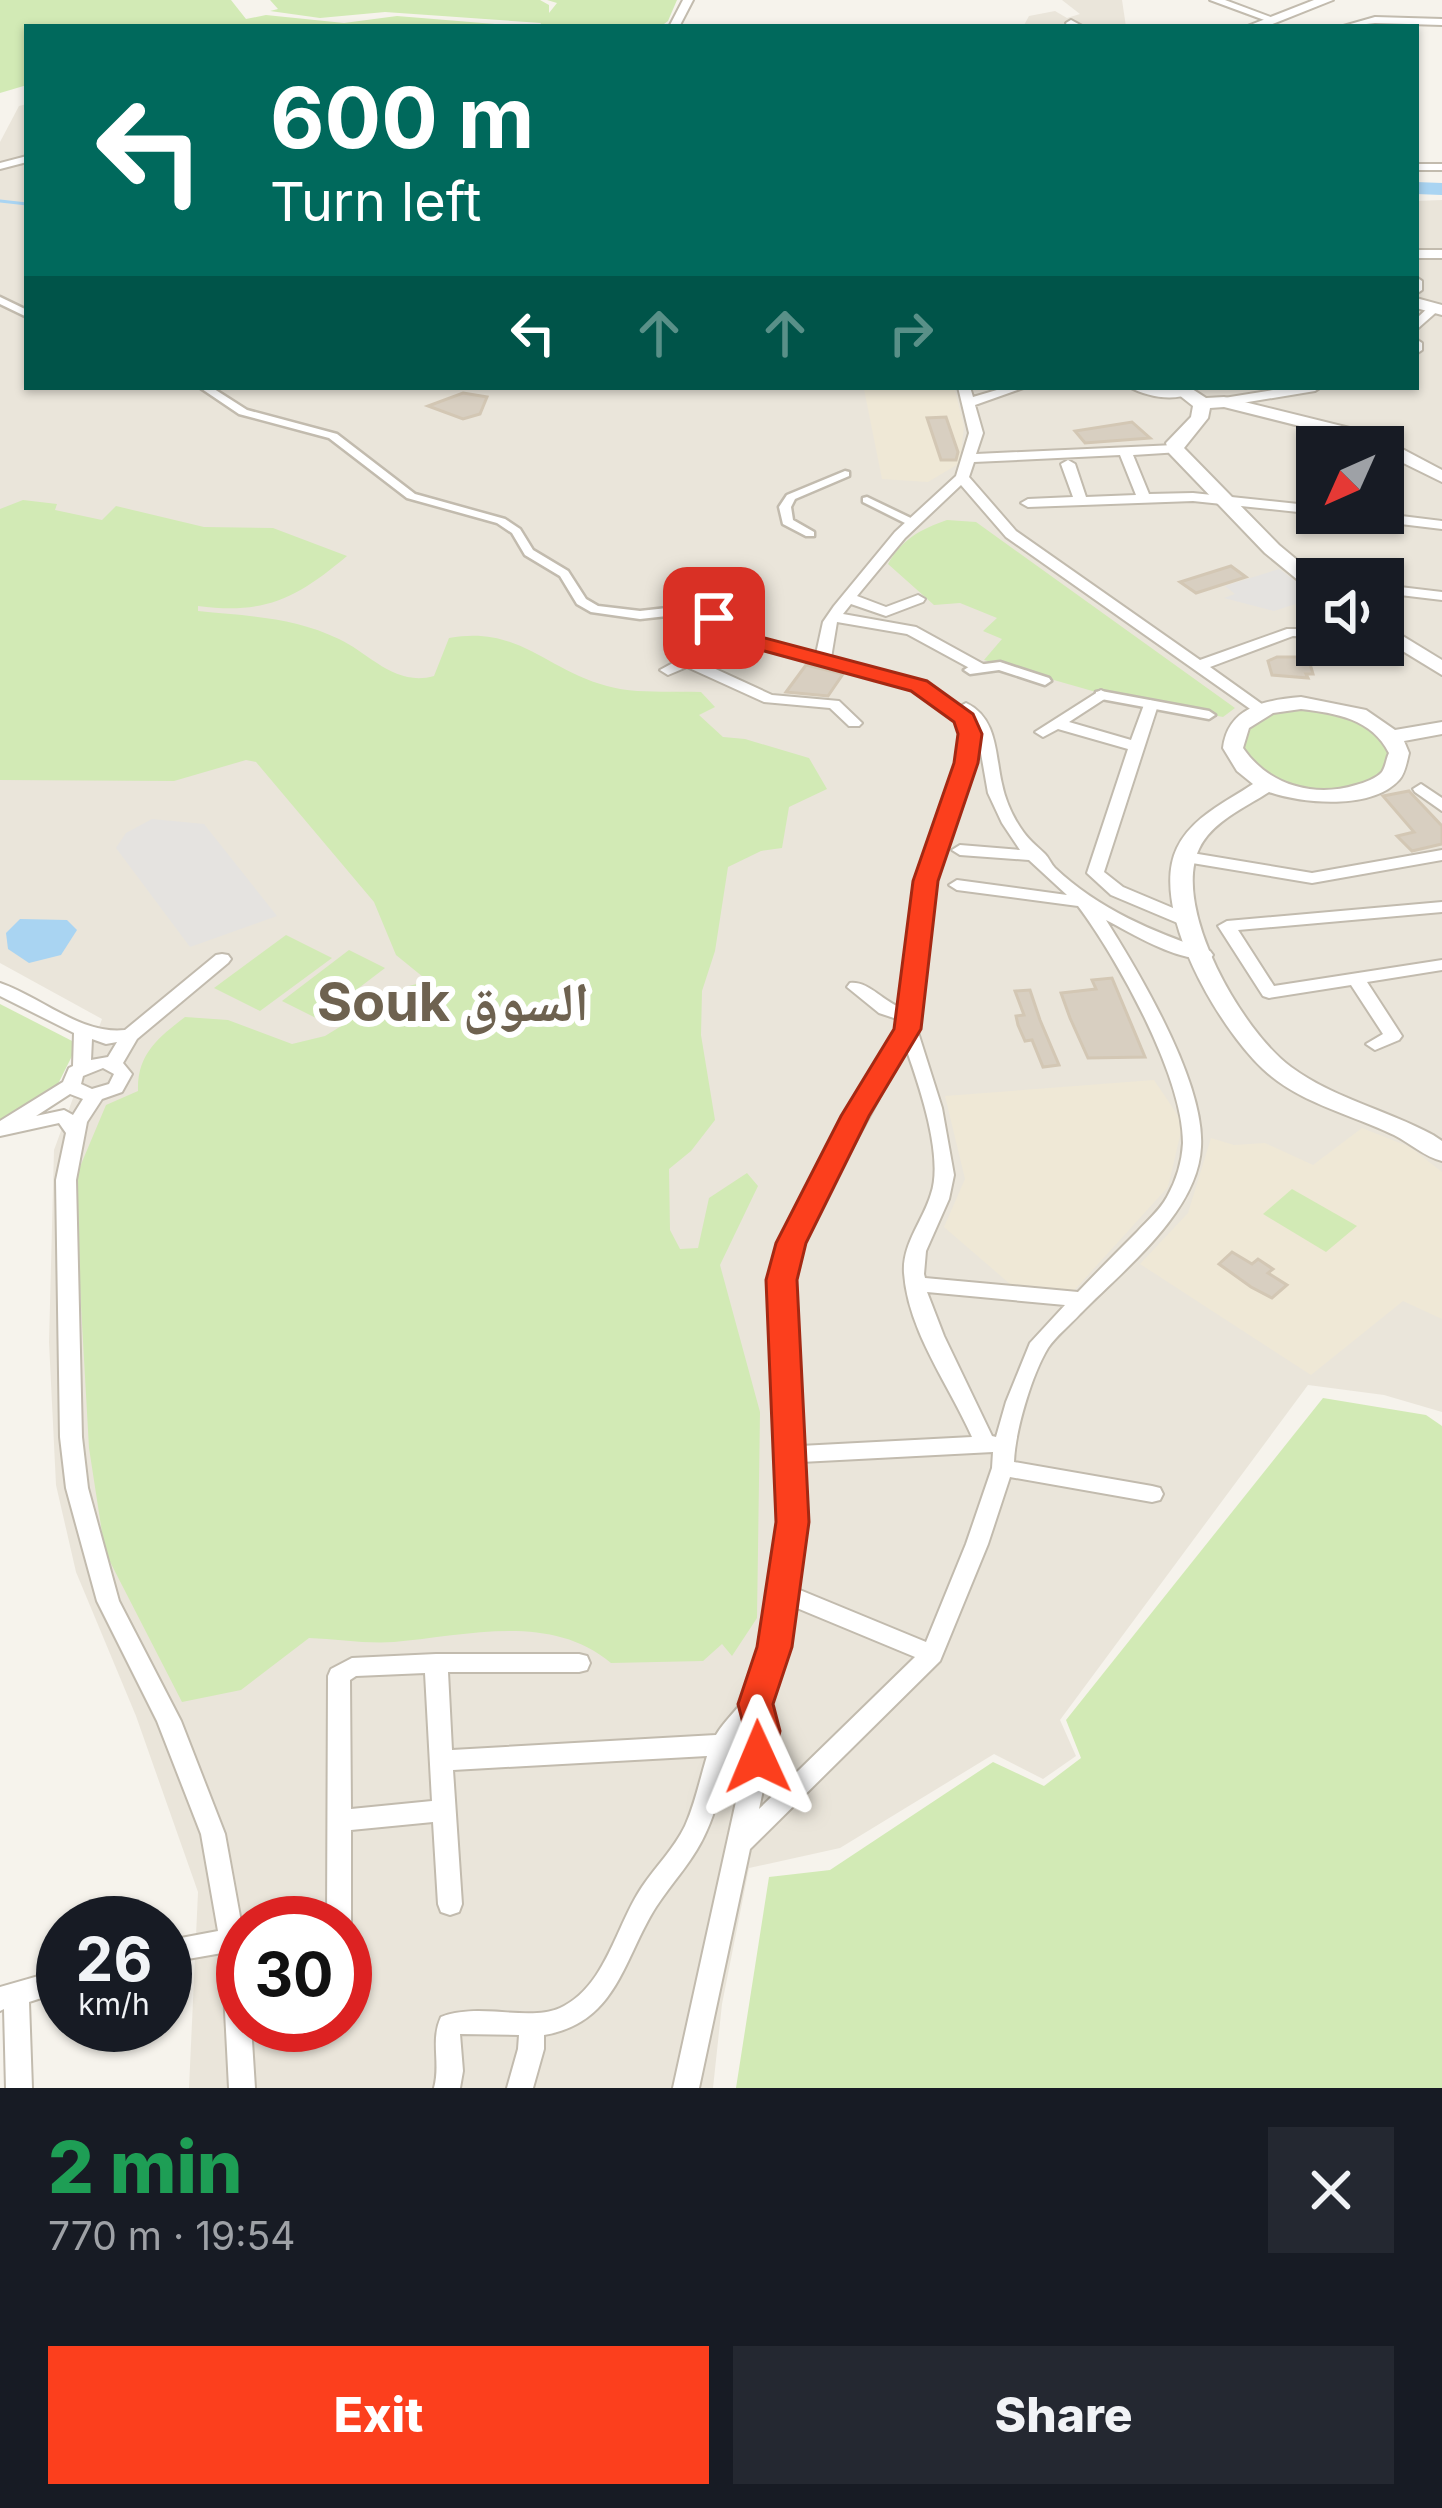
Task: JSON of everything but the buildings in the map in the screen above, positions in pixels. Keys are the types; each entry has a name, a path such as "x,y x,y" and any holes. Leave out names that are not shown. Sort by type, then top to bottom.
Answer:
{"street":[{"path":"1215,0 1271,19"},
{"path":"1259,24 1326,0"},
{"path":"1358,24 1375,20 1442,22"},
{"path":"209,390 245,412 333,436 411,496 500,521 517,531 529,552 564,574 580,601 595,609 640,615 668,612"},
{"path":"823,659 833,617 913,523 962,477 972,458 976,433 967,395 1000,390"},
{"path":"1147,390 1189,394 1368,438 1442,478"},
{"path":"1224,402 1297,390"},
{"path":"1189,394 1199,418 1174,443 1174,449 1296,567"},
{"path":"972,458 1174,449"},
{"path":"1125,451 1144,498"},
{"path":"1068,464 1080,499"},
{"path":"810,534 787,522 784,507 791,496 845,474"},
{"path":"962,477 1011,534 1261,710"},
{"path":"1028,503 1221,498 1296,507"},
{"path":"867,500 913,523"},
{"path":"1404,520 1442,525"},
{"path":"1404,591 1442,596"},
{"path":"848,598 886,612 917,599"},
{"path":"833,617 911,630 975,669 1000,666 1045,681"},
{"path":"682,624 919,686 952,698 982,724 996,794 1038,856 1082,900 1133,978 1189,1113 1193,1142 1181,1191 1171,1208 1040,1343 998,1452 932,1654 740,1843"},
{"path":"668,670 686,661 709,631"},
{"path":"1198,666 1296,632"},
{"path":"1404,644 1442,669"},
{"path":"686,661 769,699 834,704 854,723"},
{"path":"686,2088 762,1738 755,1704 775,1647 785,1594 793,1522 782,1280 791,1243 907,1023 926,881 966,763 970,734 965,719 919,686"},
{"path":"1136,746 1050,728 1101,695 1209,716"},
{"path":"1301,704 1337,708 1369,719 1392,737 1399,754 1396,769 1372,788 1345,795 1313,795 1269,782 1245,766 1233,748 1236,730 1261,710 1301,704"},
{"path":"1150,705 1095,873 1117,891 1186,920"},
{"path":"1392,737 1442,728"},
{"path":"1269,782 1197,834 1186,857 1181,896 1186,920 1267,1062 1304,1086 1415,1135 1442,1153"},
{"path":"1421,789 1442,806"},
{"path":"961,850 1038,856"},
{"path":"1186,857 1312,878 1338,877 1442,854"},
{"path":"956,886 1082,900 1155,938 1204,955"},
{"path":"1442,907 1226,926 1269,992 1434,966 1442,987"},
{"path":"113,1064 130,1035 221,958"},
{"path":"1355,978 1393,1036 1375,1044"},
{"path":"856,987 907,1023 921,1059 945,1156 942,1192 916,1250 916,1284 998,1452"},
{"path":"0,989 83,1030 106,1038 130,1035"},
{"path":"1,1130 71,1085 82,1066 83,1030"},
{"path":"71,1085 85,1095 96,1095 122,1081 123,1074 113,1064 82,1066"},
{"path":"96,1095 75,1131 67,1180 71,1437 82,1518 108,1601 169,1721 205,1807 223,1896"},
{"path":"1,1130 64,1116 75,1131"},
{"path":"916,1284 1078,1299"},
{"path":"792,1454 998,1452 1152,1494"},
{"path":"785,1594 932,1654"},
{"path":"436,1664 450,1904"},
{"path":"339,1896 339,1676 352,1667 579,1664"},
{"path":"447,2088 453,2068 446,2038 450,2025 477,2020 554,2022 573,2014 619,1960 644,1904 691,1840 721,1745 734,1721 755,1704"},
{"path":"441,1761 721,1745"},
{"path":"338,1821 446,1810"},
{"path":"8,1996 19,2088"},
{"path":"520,2088 531,2049 532,2023"},
{"path":"240,2052 242,2088"}],"shaded area":[{"path":"1062,0 1122,0 1126,24 1025,24 1029,16 1055,11 1067,18 1080,14"},
{"path":"24,105 24,390 1419,390 1419,201 1442,200 1442,1412 1384,1395 1308,1385 1060,1720 1076,1756 1043,1779 994,1754 840,1848 749,1868 722,2004 713,2088 189,2088 198,1892 136,1716 76,1572 56,1485 49,1342 54,1150 102,1019 0,963 0,142 19,106"},
{"path":"864,390 955,390 964,426 960,463 928,482 882,479"},
{"path":"1279,569 1296,582 1296,604 1274,611 1224,598 1235,594 1225,586"},
{"path":"152,819 204,824 277,916 190,947 116,848 126,833"},
{"path":"1154,1080 1183,1123 1168,1187 1069,1296 1017,1290 944,1227 965,1179 945,1096"},
{"path":"1362,1128 1410,1147 1442,1172 1442,1319 1403,1301 1311,1375 1140,1264 1188,1213 1211,1138 1234,1145 1265,1143 1313,1165"}],"green space":[{"path":"0,0 231,0 246,19 266,15 344,23 397,16 494,24 24,24 24,86 0,93"},
{"path":"270,0 540,0 549,5 549,13 557,3 547,0 677,0 664,24 540,24 385,12 320,18 270,11 278,9"},
{"path":"23,500 57,504 55,510 102,520 116,506 204,527 273,528 347,556 312,583 279,600 243,608 198,606 198,611 305,626 407,677 434,676 449,638 495,638 607,686 701,692 715,707 699,715 723,737 809,758 827,789 789,807 782,848 761,851 728,867 715,951 702,991 701,1035 715,1120 691,1151 669,1169 670,1230 680,1249 698,1248 709,1198 747,1173 758,1186 720,1265 760,1412 757,1618 732,1656 722,1644 703,1661 611,1663 587,1647 535,1632 383,1642 309,1638 241,1690 182,1702 105,1552 89,1448 74,1181 106,1105 138,1091 145,1057 185,1017 228,1020 292,1044 325,1036 405,987 428,981 396,955 374,902 256,762 246,760 174,781 0,780 0,509"},
{"path":"947,520 976,522 1235,708 1223,717 1103,694 984,660 1002,639 983,631 997,618 960,603 934,605 888,564 913,536"},
{"path":"1316,708 1362,721 1390,746 1391,764 1351,788 1319,791 1272,778 1243,751 1245,738 1258,720 1278,712"},
{"path":"286,935 332,958 260,1011 214,988"},
{"path":"349,950 385,968 318,1019 282,1001"},
{"path":"0,1004 78,1044 58,1084 0,1120"},
{"path":"1292,1189 1357,1226 1326,1252 1263,1214"},
{"path":"1323,1398 1426,1415 1442,1426 1442,2088 736,2088 769,1877 830,1870 993,1762 1044,1786 1081,1758 1066,1720"}],"water":[{"path":"20,919 67,920 77,930 61,955 29,963 8,949 6,933"}],"waterway":[{"path":"1419,188 1442,189"},
{"path":"0,201 24,204"}],"district":[{"name":"Souk السوق","path":"453,1002"}],"route":[{"path":"714,618 728,620 742,639 919,686 965,719 970,734 966,763 926,881 908,1029 855,1116 791,1243 782,1280 793,1522 775,1647 755,1704 762,1731 758,1757"}]}
